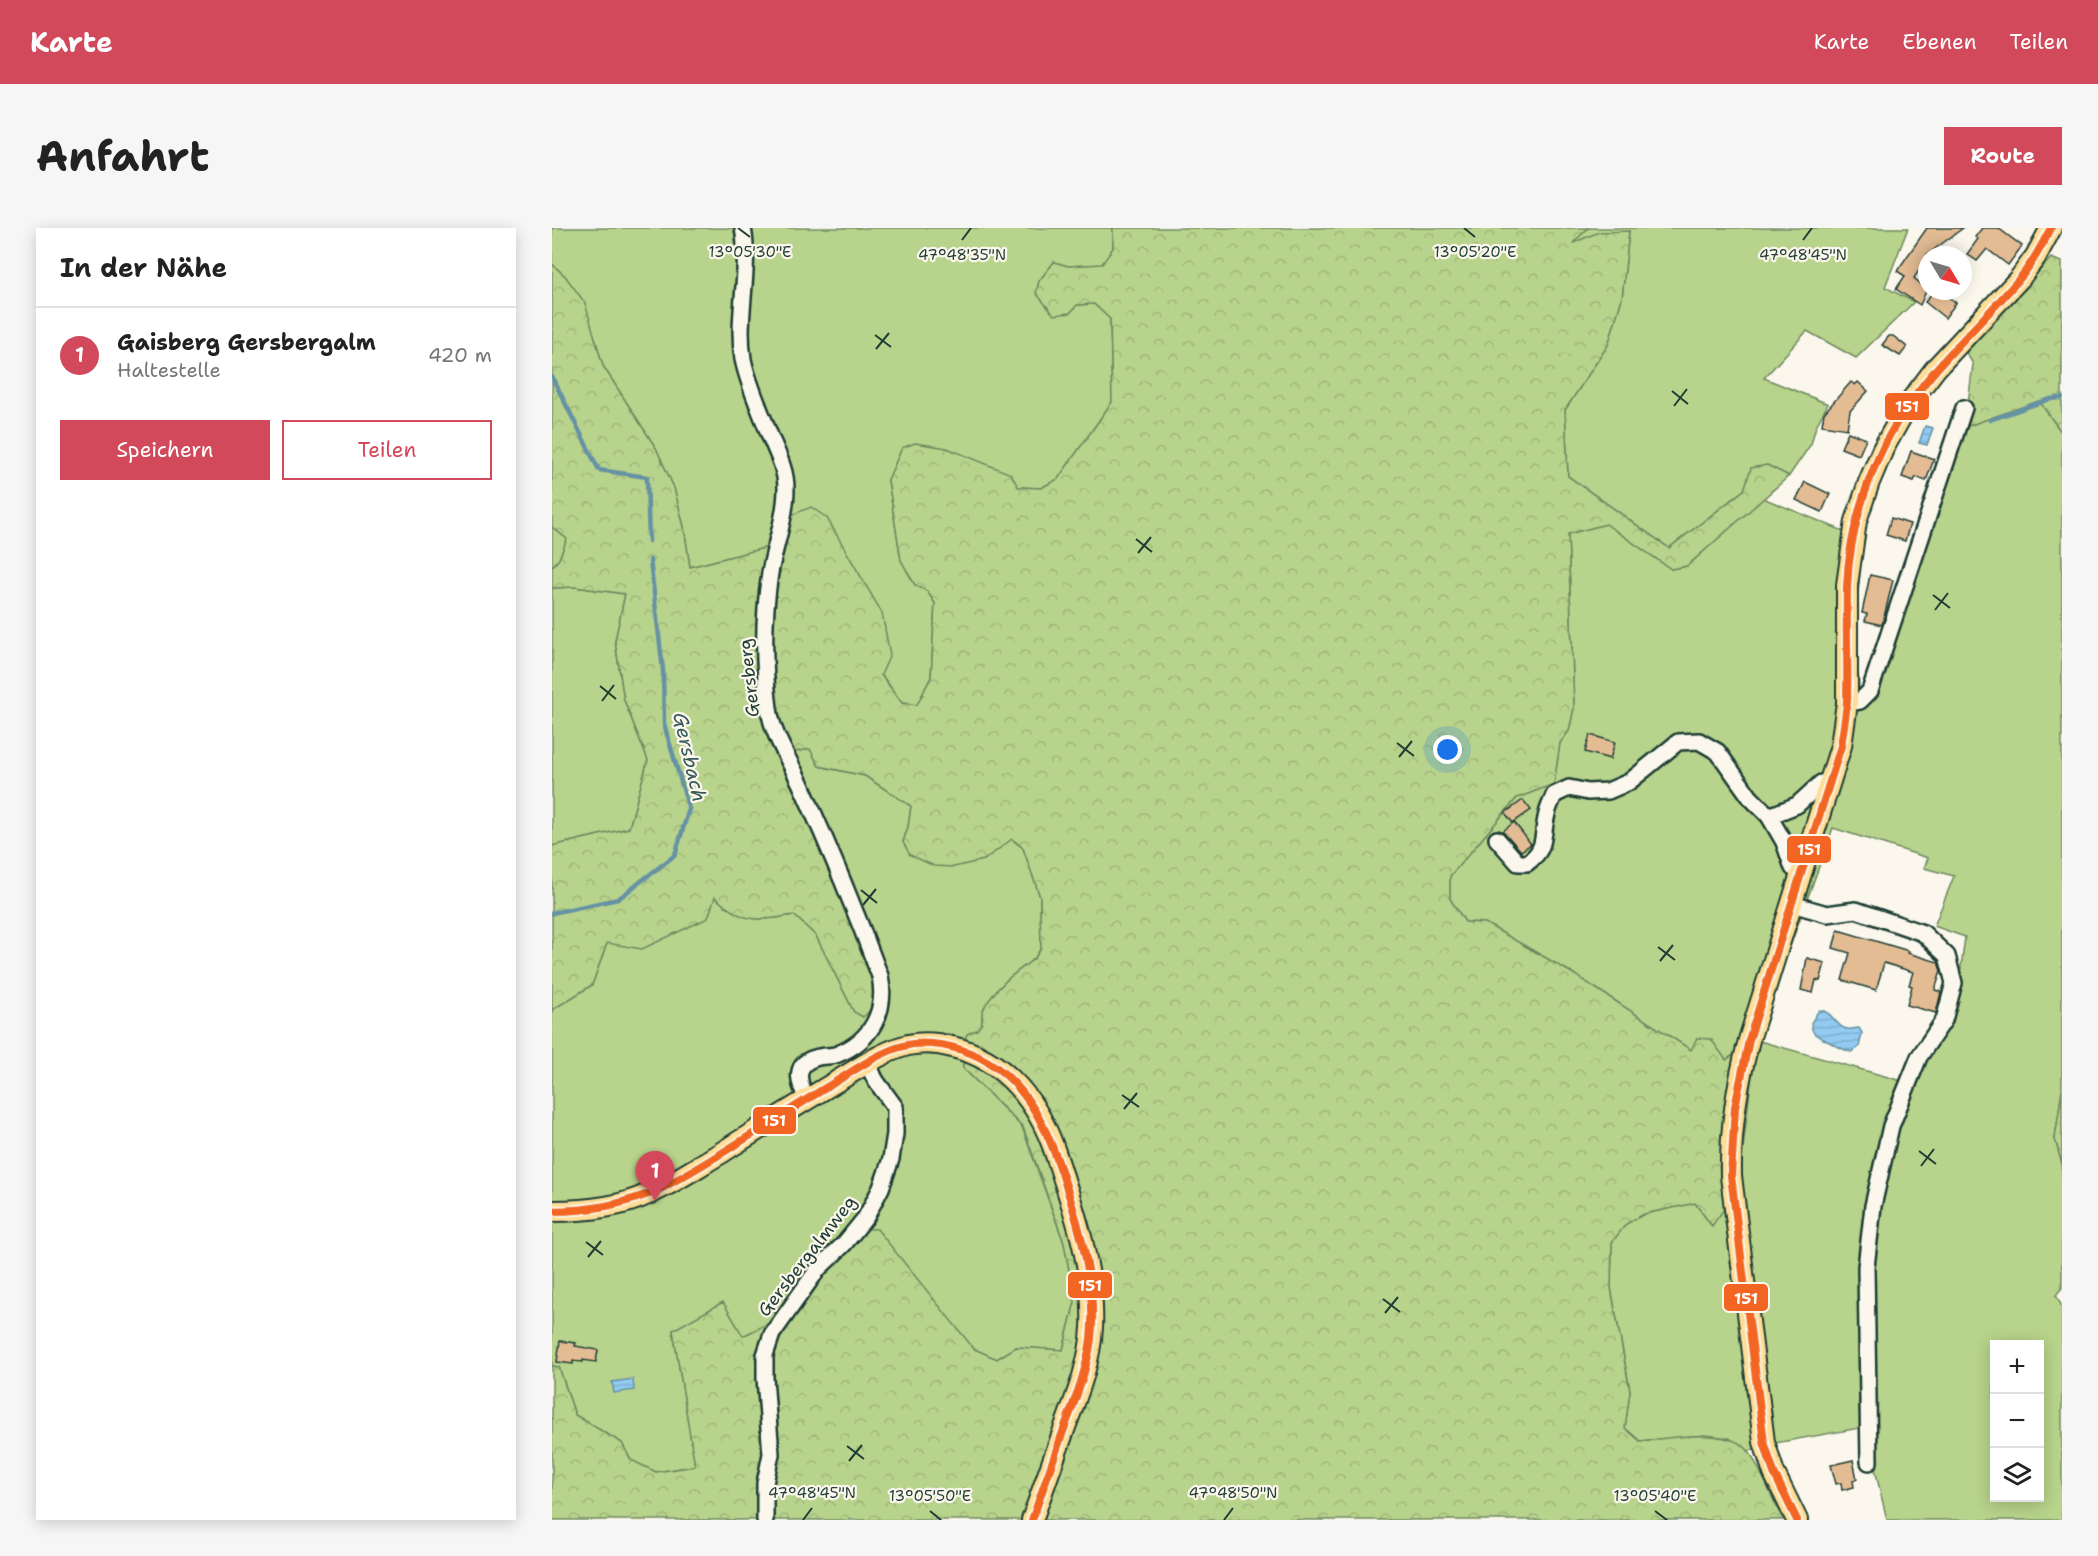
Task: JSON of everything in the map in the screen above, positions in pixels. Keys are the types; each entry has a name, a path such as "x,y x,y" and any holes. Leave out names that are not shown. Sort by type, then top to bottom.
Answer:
{"main road":[{"path":"1797,1520 1774,1473 1764,1442 1731,1160 1734,1109 1741,1072 1751,1030 1841,746 1847,704 1847,585 1856,520 1869,482 1883,449 1907,406 1936,368 2020,278 2036,256 2051,228"},
{"path":"552,1211 606,1207 649,1194 687,1174 888,1052 911,1044 936,1044 965,1050 985,1059 1026,1095 1042,1121 1055,1154 1077,1227 1087,1269 1091,1301 1092,1326 1089,1352 1080,1387 1032,1520"}],"street":[{"name":"Gersberg","path":"743,228 745,250 743,358 753,391 778,454 786,483 784,511 764,611 763,641 768,708 774,729 796,772 848,892 880,976 882,989 879,1015 866,1035 849,1049 835,1055 817,1057 803,1065 798,1077 808,1099"},
{"path":"1847,704 1860,701 1870,691 1964,408"},
{"path":"1497,838 1518,863 1527,863 1537,856 1544,842 1546,815 1554,795 1569,788 1588,792 1608,791 1629,782 1678,742 1699,741 1718,752 1750,797 1769,816 1784,842 1793,868 1802,873"},
{"path":"1769,816 1797,805 1821,783 1830,784"},
{"path":"1792,904 1827,914 1856,910 1923,933 1947,956 1954,983 1944,1020 1920,1056 1891,1126 1873,1206 1866,1267 1869,1462"},
{"name":"Gersbergalmweg","path":"765,1520 765,1483 771,1455 765,1354 772,1334 804,1286 866,1217 881,1188 891,1159 895,1134 895,1107 867,1064"}],"green space":[{"path":"552,228 1113,228 1113,248 1102,265 1068,266 1054,262 1039,281 1037,293 1077,305 1094,304 1110,319 1112,402 1058,479 1041,488 1018,487 902,448 888,480 901,560 915,585 927,591 935,603 931,677 917,705 902,703 881,674 772,546 690,567 684,527 674,488 656,448 603,366 594,335 566,277 552,264"},
{"path":"1113,228 1588,228 1573,243 1599,232 1629,231 1622,298 1608,345 1565,410 1568,476 1669,548 1744,490 1751,468 1767,465 1789,476 1687,566 1671,569 1606,524 1568,534 1574,708 1569,731 1560,743 1554,784 1517,798 1450,876 1450,899 1465,922 1485,923 1572,973 1691,1050 1697,1038 1711,1039 1726,1060 1756,1040 1738,1189 1712,1226 1695,1203 1644,1214 1626,1224 1612,1242 1611,1288 1630,1391 1625,1428 1640,1441 1714,1436 1741,1444 1755,1461 1783,1520 552,1520 552,1366 559,1367 575,1415 622,1443 631,1460 656,1472 695,1466 673,1330 723,1302 743,1336 773,1321 811,1270 848,1228 877,1229 974,1349 997,1359 1016,1347 1063,1350 1075,1302 1064,1243 1023,1127 963,1068 964,1042 967,1034 977,1030 982,1023 982,1013 986,1004 1009,978 1035,958 1041,948 1040,897 1023,848 1012,839 984,860 954,867 934,866 910,855 903,842 911,806 865,776 819,766 810,749 783,754 842,887 876,982 876,992 870,1010 863,1017 854,1012 816,936 794,915 770,919 743,916 725,906 715,897 708,918 642,949 607,943 592,985 552,1010 552,846 629,828 648,760 624,700 615,641 625,594 575,587 552,588 552,567 559,559 567,539 552,527 552,264 566,277 585,303 603,366 656,448 674,488 684,527 690,567 772,546 787,517 811,507 827,518 882,613 890,655 881,675 902,703 917,705 931,677 935,603 927,591 915,585 901,560 888,480 902,448 915,443 947,448 1011,474 1018,487 1041,488 1058,479 1112,402 1110,319 1094,304 1077,305 1070,313 1054,315 1036,293 1039,281 1054,262 1068,266 1102,264 1113,248"},
{"path":"1588,228 1908,228 1885,287 1914,302 1856,358 1807,331 1764,378 1828,404 1816,426 1811,444 1789,476 1767,465 1744,490 1669,548 1568,476 1565,410 1608,345 1622,298 1629,231 1571,244"},
{"path":"2051,258 2062,262 2062,433 2039,401 1965,427 1973,364 1966,352"},
{"path":"2039,401 2062,433 2062,1090 2055,1139 2062,1164 2062,1288 2056,1295 2062,1307 2062,1520 1887,1520 1865,1427 1769,1444 1749,1451 1729,1438 1705,1435 1640,1441 1625,1428 1630,1390 1611,1288 1612,1242 1626,1224 1644,1214 1695,1203 1711,1225 1755,1041 1726,1060 1691,1050 1572,973 1485,923 1465,922 1450,899 1450,876 1517,798 1554,784 1560,743 1569,731 1574,708 1568,534 1606,524 1671,569 1687,566 1763,498 1863,539 1856,616 1859,690 1873,689 1965,427","holes":["1833,828 1928,858 1924,868 1954,876 1934,926 1965,937 1955,1013 1913,1084 1756,1040"]},
{"path":"552,527 567,539 559,559 552,567"},
{"path":"575,587 625,594 615,641 624,700 648,760 629,828 552,846 552,588"},
{"path":"810,749 819,766 865,776 911,806 903,842 984,860 1011,839 1023,848 1040,897 1041,948 1035,958 996,991 982,1013 982,1023 977,1030 967,1034 964,1042 963,1068 1022,1127 1064,1243 1075,1302 1063,1350 1016,1347 997,1359 974,1349 940,1309 773,1321 743,1336 673,1330 695,1466 656,1472 630,1460 622,1443 575,1415 559,1367 552,1366 552,1010 592,985 607,943 715,897 725,906 743,916 770,919 794,915 816,936 854,1012 782,754"},
{"path":"2062,1090 2062,1164 2055,1139"}],"water":[{"path":"1925,426 1933,428 1927,445 1919,443"},
{"path":"1819,1010 1830,1015 1846,1029 1859,1028 1862,1033 1859,1047 1851,1052 1814,1033 1811,1023"},
{"path":"633,1379 634,1390 614,1393 612,1382"}],"building":[{"path":"1927,228 1963,228 1939,246 1918,246 1918,272 1914,278 1918,281 1918,300 1922,300 1920,305 1896,289 1905,276 1897,271"},
{"path":"1982,228 1998,228 2022,246 2008,265 1987,249 1977,261 1972,258 1972,247 1978,239 1975,237"},
{"path":"1927,300 1952,300 1956,303 1945,318 1925,302"},
{"path":"1889,336 1893,336 1907,347 1900,356 1882,345"},
{"path":"1851,382 1855,385 1858,382 1868,391 1850,411 1847,429 1822,425 1824,413"},
{"path":"1848,432 1866,439 1859,455 1841,448"},
{"path":"1911,451 1934,459 1926,481 1916,477 1914,481 1902,477"},
{"path":"1805,482 1830,494 1822,512 1796,500"},
{"path":"1891,518 1910,524 1905,541 1886,535"},
{"path":"1870,575 1893,580 1882,625 1865,621 1867,614 1862,613"},
{"path":"1590,735 1615,742 1610,759 1585,752"},
{"path":"1523,800 1531,810 1514,822 1531,844 1521,851 1503,831 1513,823 1505,813"},
{"path":"1838,930 1938,962 1941,971 1935,990 1941,992 1936,1013 1907,1005 1913,972 1884,963 1876,990 1842,980 1850,953 1833,948"},
{"path":"1807,958 1825,963 1820,981 1816,980 1813,993 1801,990"},
{"path":"560,1341 598,1350 596,1362 583,1360 583,1362 573,1361 573,1364 557,1362"},
{"path":"1853,1460 1857,1479 1853,1481 1854,1487 1842,1490 1841,1483 1836,1484 1831,1465"}],"waterway":[{"name":"Gersbach","path":"552,377 599,470 647,477 649,541"},
{"path":"1990,420 2050,399 2062,398"},
{"name":"Gersbach","path":"552,913 618,899 675,855 689,809 664,724 663,670 650,560"}],"transit line":[{"name":"151","path":"1797,1520 1774,1473 1764,1442 1731,1176 1735,1107 1749,1040 1841,746 1847,701 1849,564 1852,540 1865,491 1884,445 1921,387 2025,272 2051,228"},
{"name":"151","path":"552,1211 606,1206 632,1200 658,1190 724,1152 881,1054 902,1046 938,1044 962,1050 986,1060 1006,1075 1022,1092 1036,1112 1047,1135 1057,1158 1077,1221 1091,1288 1092,1322 1087,1361 1032,1520"}],"place":[{"name":"Gaisberg Gersbergalm","path":"655,1201"}]}
